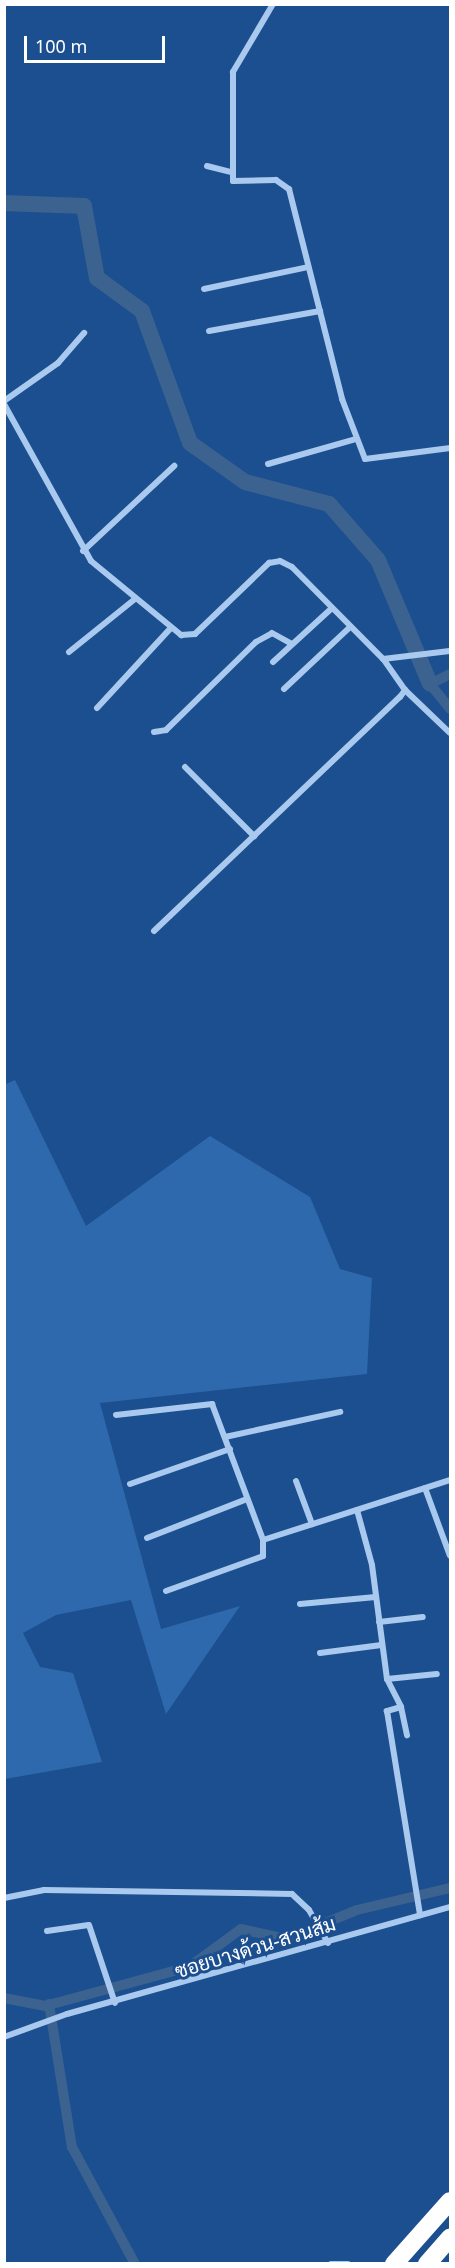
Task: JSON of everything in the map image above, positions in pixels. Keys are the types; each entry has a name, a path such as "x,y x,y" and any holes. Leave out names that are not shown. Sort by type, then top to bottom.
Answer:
{"highway":[{"path":"394,2264 450,2201"},
{"path":"427,2264 450,2238"}],"street":[{"path":"273,4 233,72 231,172 237,184 276,180 289,189 336,374 356,440 370,461 450,448"},
{"path":"207,166 231,172"},
{"path":"204,288 308,267"},
{"path":"209,331 320,311"},
{"path":"84,333 58,363 4,402 83,551 170,628 195,634 269,563 280,561 292,567 383,659 405,690 450,732"},
{"path":"268,464 356,440"},
{"path":"83,551 174,466"},
{"path":"69,652 135,599"},
{"path":"273,662 332,608"},
{"path":"97,708 170,628"},
{"path":"285,689 350,628"},
{"path":"154,732 166,730 256,642 272,633 292,644"},
{"path":"383,659 450,651"},
{"path":"154,931 405,690"},
{"path":"185,767 254,836"},
{"path":"116,1415 208,1402 230,1449 265,1539 264,1556 166,1591"},
{"path":"225,1437 340,1412"},
{"path":"130,1484 230,1449"},
{"path":"265,1539 450,1480"},
{"path":"296,1481 312,1524"},
{"path":"424,1488 450,1556"},
{"path":"147,1538 248,1499"},
{"path":"357,1510 376,1597 387,1679 401,1707 407,1735"},
{"path":"300,1604 376,1597"},
{"path":"379,1622 423,1617"},
{"path":"320,1653 381,1645"},
{"path":"387,1679 437,1674"},
{"path":"401,1707 387,1711 418,1889 420,1915"},
{"path":"4,1898 31,1892 292,1894 317,1923 327,1941"},
{"name":"ซอยบางด้วน-สวนส้ม","path":"4,2037 67,2014 115,2003 450,1907"},
{"path":"47,1931 89,1925 115,2003"},
{"path":"385,2264 450,2192"},
{"path":"331,2264 348,2264"}],"shaded area":[{"path":"15,1080 86,1226 210,1136 310,1197 340,1269 372,1278 367,1374 100,1403 161,1629 240,1606 166,1714 131,1600 56,1615 23,1633 40,1667 73,1673 102,1762 5,1779 4,1085"}],"waterway":[{"path":"4,203 84,206 97,278 142,311 190,443 245,482 329,504 378,560 430,684"},
{"path":"450,674 430,684 450,709"},
{"path":"4,1998 45,2006 189,1967 241,1929 286,1939 357,1910 450,1888"},
{"path":"49,2004 72,2147 135,2264"}]}
